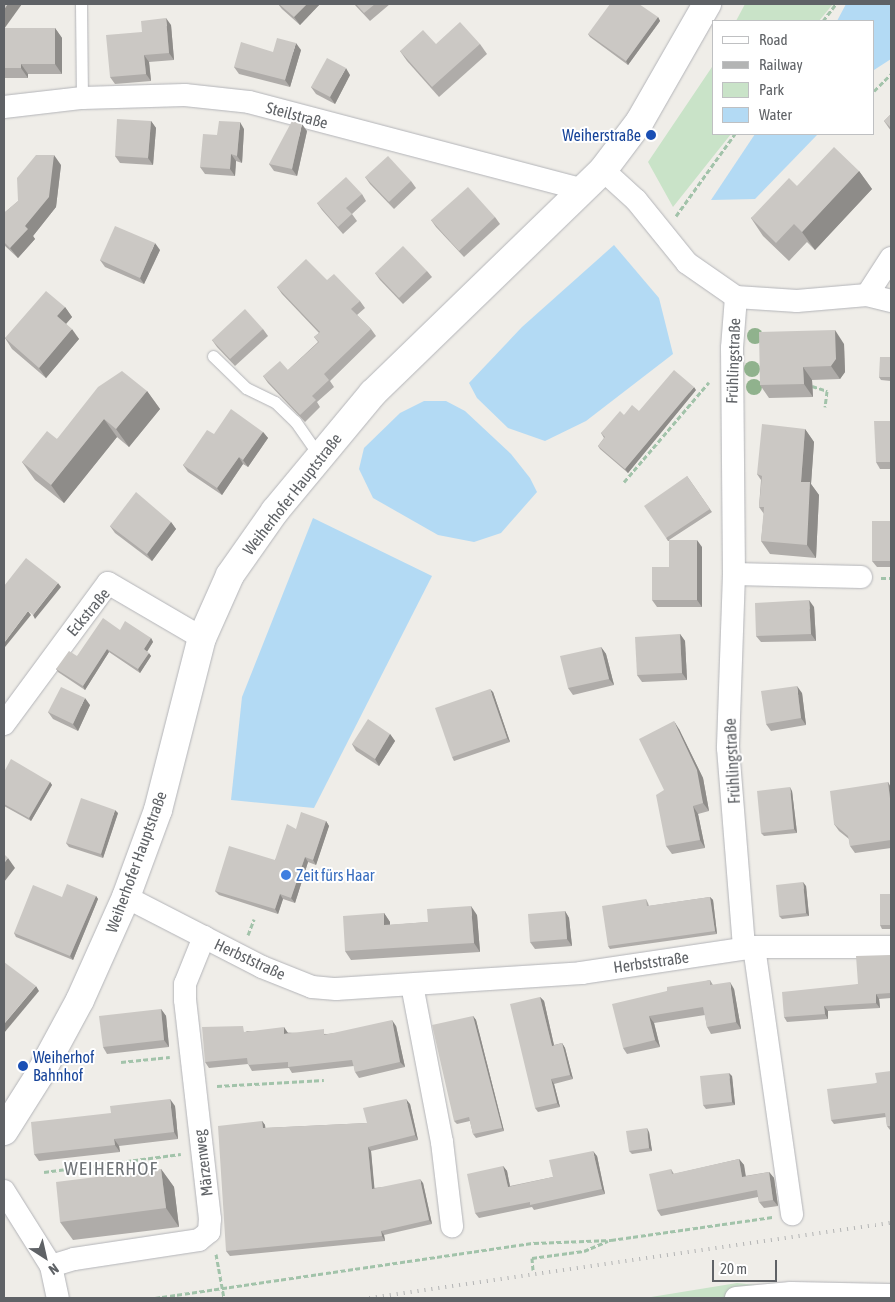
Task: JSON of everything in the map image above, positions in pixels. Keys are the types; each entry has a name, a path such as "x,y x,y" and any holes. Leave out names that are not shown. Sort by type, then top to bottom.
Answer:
{"street":[{"name":"Weiherhofer Hauptstraße","path":"4,1131 40,1074 80,1000 126,897 158,810 202,638 230,575 275,511 373,393 603,170 640,121 707,4"},
{"name":"Steilstraße","path":"4,108 82,98 185,95 249,102 584,190"},
{"path":"603,170 636,200 687,263 736,297 797,301 868,294 891,300"},
{"path":"868,294 891,258"},
{"name":"Frühlingstraße","path":"736,297 732,391 734,574 728,748 749,948 792,1214"},
{"path":"734,574 860,577"},
{"name":"Eckstraße","path":"4,724 108,583 202,638"},
{"name":"Herbststraße","path":"126,897 240,957 312,987 412,985 581,972 749,948 891,947"},
{"name":"Märzenweg","path":"204,937 185,984 208,1232"},
{"path":"412,985 442,1142 452,1226"},
{"path":"4,1192 51,1266 58,1298"},
{"path":"51,1266 74,1259 199,1240 208,1232"},
{"path":"736,1298 791,1293 891,1295"}],"lane":[{"path":"80,4 82,98"},
{"path":"213,356 246,388 275,402 294,421 320,457"}],"path":[{"path":"825,20 836,4"},
{"path":"875,90 891,74"},
{"path":"667,236 677,214 734,135"},
{"path":"624,482 710,380"},
{"path":"812,386 827,391 825,407"},
{"path":"121,1062 191,1055"},
{"path":"195,1088 324,1080"},
{"path":"44,1172 122,1159 202,1152"},
{"path":"155,1298 534,1243 611,1240 792,1214"},
{"path":"208,1232 215,1247 224,1298"},
{"path":"533,1270 532,1258 584,1251 611,1240"}],"green space":[{"path":"745,4 833,4 820,20 737,20"},
{"path":"712,67 712,135 730,135 673,207 648,162"},
{"path":"737,1283 891,1298 645,1298"}],"water":[{"path":"846,4 891,4 891,59 875,69 875,20 838,20"},
{"path":"754,135 817,135 755,199 711,200"},
{"path":"614,245 659,298 673,354 586,421 545,441 508,428 477,398 469,383 522,327"},
{"path":"424,401 446,401 465,411 511,454 530,478 537,492 501,533 474,542 438,535 373,498 359,469 364,448 400,413"},
{"path":"313,518 432,576 314,808 231,800 242,697"}],"building":[{"path":"279,4 307,4 294,17"},
{"path":"356,4 375,4 364,13"},
{"path":"610,4 639,4 658,17 626,61 588,34"},
{"path":"166,18 169,53 144,55 146,74 110,77 106,35 142,32 141,21"},
{"path":"460,22 480,44 432,87 400,51 423,30 436,44"},
{"path":"4,28 55,28 55,64 21,64 21,68 4,68"},
{"path":"277,38 296,43 285,80 234,67 241,42 273,52"},
{"path":"327,58 346,68 330,97 311,87"},
{"path":"891,114 891,128 884,121"},
{"path":"117,119 151,121 148,158 115,156"},
{"path":"219,121 240,122 237,156 231,154 230,169 200,167 203,134 217,135"},
{"path":"292,121 302,124 292,169 269,164"},
{"path":"834,147 859,171 802,232 794,224 776,243 751,218 789,178 797,186"},
{"path":"36,155 54,155 49,197 25,226 28,229 10,248 4,242 4,213 18,201 17,178"},
{"path":"388,156 411,181 389,202 365,177"},
{"path":"346,177 362,194 346,208 352,214 338,227 317,203"},
{"path":"468,187 495,217 459,251 431,220"},
{"path":"115,226 155,243 140,278 100,260"},
{"path":"403,246 427,271 399,298 375,273"},
{"path":"306,259 327,280 334,274 360,301 351,309 371,329 324,374 329,380 312,396 316,400 300,415 263,376 280,361 288,370 319,342 314,337 320,332 277,287"},
{"path":"46,291 65,307 57,316 72,329 39,368 5,338"},
{"path":"245,309 263,329 230,359 212,340"},
{"path":"835,330 836,359 831,366 803,367 804,384 760,385 759,332"},
{"path":"880,357 891,357 891,377 879,377"},
{"path":"674,370 694,387 625,469 598,446 605,437 601,433 620,411 624,415 632,405 639,411"},
{"path":"122,371 147,391 116,429 104,419 51,485 22,462 47,431 57,439 98,387"},
{"path":"231,409 263,432 243,460 239,457 217,488 183,465 207,430 214,434"},
{"path":"874,421 891,421 891,462 876,462"},
{"path":"762,424 805,429 801,482 810,482 807,545 761,541 764,507 759,507 762,476 757,474"},
{"path":"687,476 710,509 666,538 644,506"},
{"path":"136,492 171,522 147,554 110,526"},
{"path":"872,521 891,521 891,561 872,561"},
{"path":"669,540 697,540 697,600 652,600 652,567 669,567"},
{"path":"26,558 58,583 33,615 28,611 4,643 4,586"},
{"path":"809,600 811,634 756,636 755,603"},
{"path":"103,618 120,630 125,621 151,638 144,649 149,653 138,669 107,649 83,686 56,669 69,651 77,656"},
{"path":"680,634 682,673 637,675 635,637"},
{"path":"601,647 609,679 568,688 560,656"},
{"path":"797,686 801,718 766,724 761,691"},
{"path":"61,687 85,698 73,724 48,712"},
{"path":"490,689 507,738 452,757 435,708"},
{"path":"368,719 390,734 375,759 352,744"},
{"path":"674,721 697,770 703,803 693,806 700,840 666,846 656,795 664,790 639,739"},
{"path":"11,759 50,782 29,818 4,804 4,772"},
{"path":"888,782 891,807 891,840 850,846 848,836 834,824 830,791"},
{"path":"790,787 794,829 761,833 757,791"},
{"path":"81,798 115,810 101,854 66,843"},
{"path":"301,812 326,821 313,860 305,857 291,898 280,894 275,909 215,891 229,846 275,860 287,824 296,829"},
{"path":"4,854 8,858 4,863"},
{"path":"803,882 806,913 779,916 776,885"},
{"path":"67,884 96,896 70,956 14,933 33,885 62,897"},
{"path":"880,894 891,894 891,925 880,925"},
{"path":"710,897 715,931 608,946 602,906 646,899 647,906"},
{"path":"471,906 474,943 345,951 343,916 384,913 384,925 428,922 427,909"},
{"path":"565,911 567,939 530,942 528,914"},
{"path":"890,955 891,993 876,994 876,1003 824,1006 825,1014 784,1017 782,992 858,984 856,956"},
{"path":"4,962 36,986 4,1024"},
{"path":"710,980 710,985 730,982 736,1022 707,1027 703,1007 649,1016 655,1040 623,1048 612,1004 667,991 667,987"},
{"path":"540,997 552,1046 562,1043 570,1075 551,1079 557,1103 535,1108 510,1004"},
{"path":"161,1009 164,1040 103,1047 99,1016"},
{"path":"473,1016 502,1128 473,1134 469,1117 454,1121 432,1025"},
{"path":"392,1020 400,1062 355,1072 352,1060 288,1067 288,1062 248,1065 247,1058 205,1062 202,1027 243,1026 244,1032 284,1027 284,1034 324,1029 324,1035"},
{"path":"891,1071 891,1126 887,1126 885,1113 831,1120 827,1089 877,1083 875,1073"},
{"path":"729,1073 732,1102 703,1105 700,1076"},
{"path":"170,1099 174,1132 114,1139 115,1145 34,1154 31,1122 111,1113 110,1106"},
{"path":"406,1099 415,1135 368,1147 372,1189 420,1179 429,1220 381,1231 382,1236 226,1251 218,1126 262,1121 263,1128 367,1123 363,1108"},
{"path":"647,1128 649,1148 629,1151 626,1131"},
{"path":"593,1151 602,1189 530,1205 530,1202 475,1213 467,1174 503,1166 508,1187 553,1177 549,1160"},
{"path":"739,1159 742,1177 769,1172 773,1200 759,1202 757,1190 657,1210 649,1174 671,1169 672,1174"},
{"path":"161,1169 166,1208 60,1222 56,1182"}],"railway":[{"path":"369,1298 891,1223"}],"place":[{"name":"Weiherstraße","path":"651,135"},
{"name":"Zeit fürs Haar","path":"286,875"},
{"name":"Weiherhof Bahnhof","path":"23,1066"}],"district":[{"name":"WEIHERHOF","path":"111,1169"}]}
